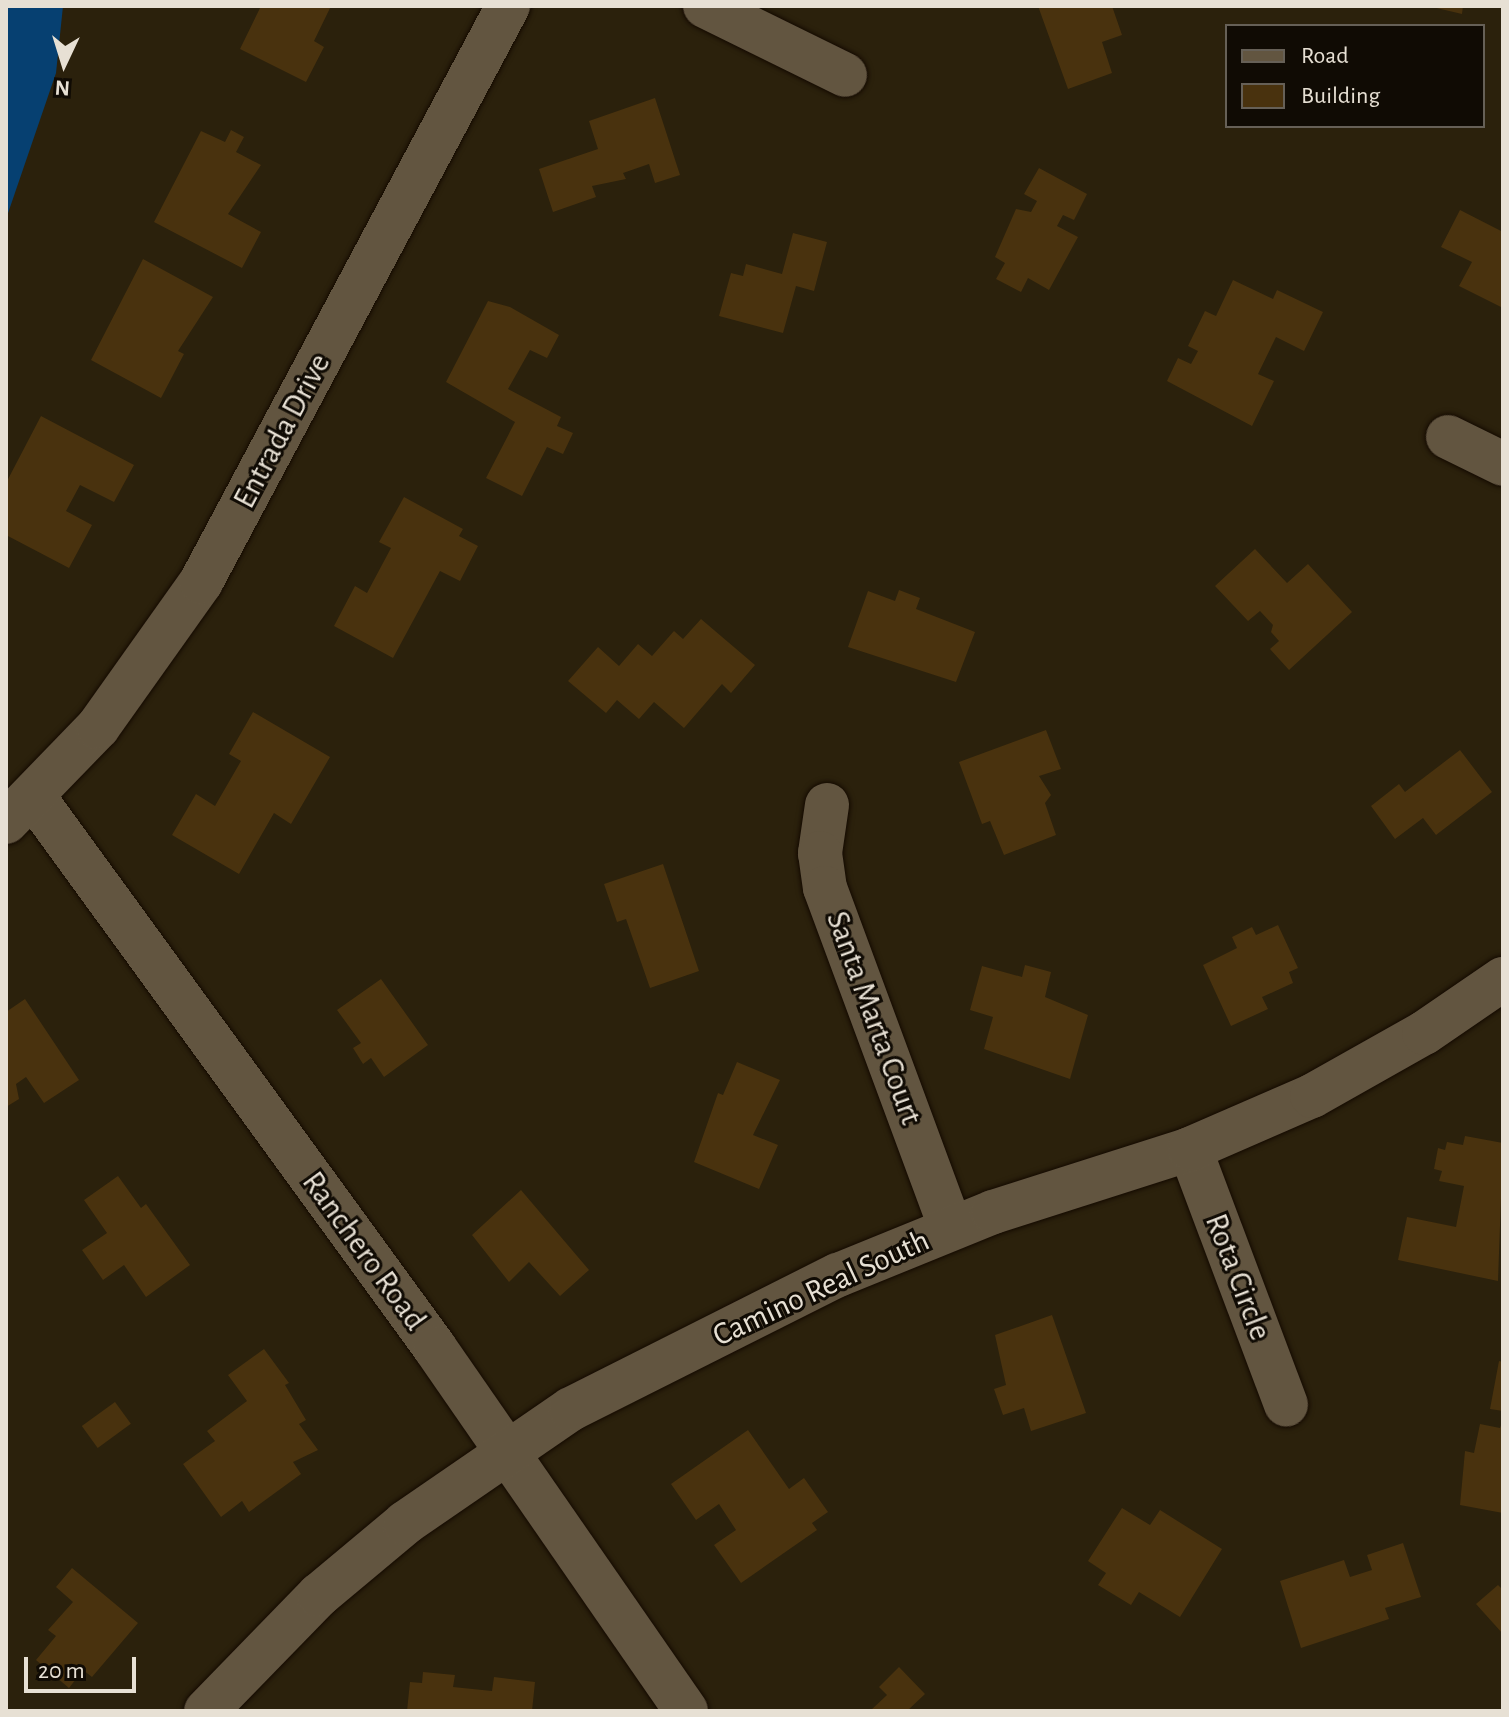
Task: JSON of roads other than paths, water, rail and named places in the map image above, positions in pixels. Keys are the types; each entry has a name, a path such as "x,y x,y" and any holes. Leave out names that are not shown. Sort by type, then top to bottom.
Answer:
{"street":[{"name":"Entrada Drive","path":"20,810 137,677 201,582 508,6"},
{"path":"705,6 845,75"},
{"path":"1448,437 1503,464"},
{"name":"Santa Marta Court","path":"827,805 820,853 825,888 951,1228"},
{"name":"Ranchero Road","path":"20,810 505,1451 686,1711"},
{"name":"Camino Real South","path":"206,1711 319,1595 405,1523 505,1451 571,1409 838,1275 951,1228 1190,1149 1312,1096 1424,1033 1503,979"},
{"name":"Rota Circle","path":"1190,1149 1286,1405"}],"water":[{"path":"6,6 63,6 56,73 6,219"}]}
